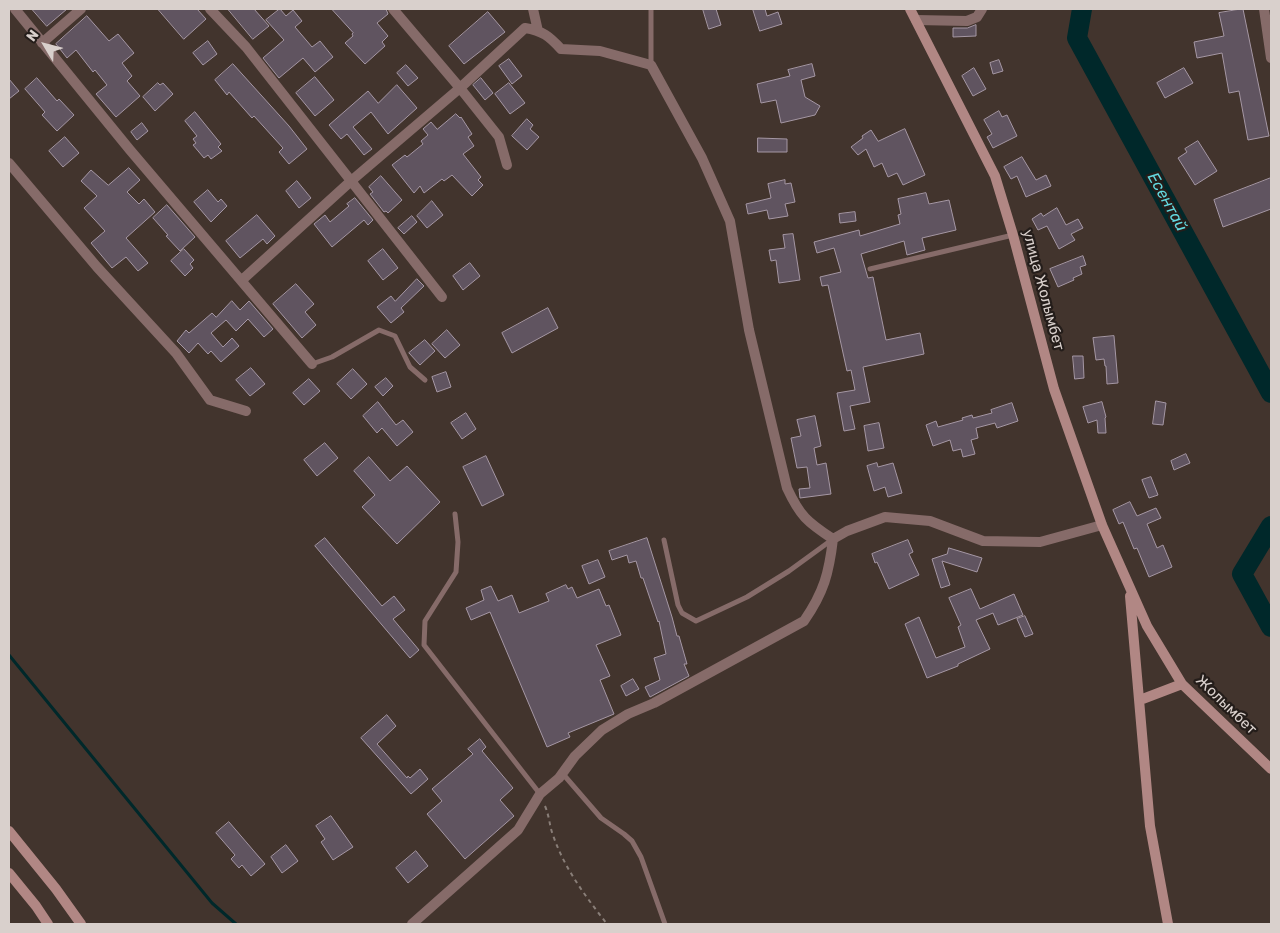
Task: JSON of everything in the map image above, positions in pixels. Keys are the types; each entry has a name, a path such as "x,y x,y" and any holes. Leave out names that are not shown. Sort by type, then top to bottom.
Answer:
{"street":[{"path":"15,9 130,150 312,364"},
{"path":"42,43 81,9"},
{"path":"210,9 246,47 442,297"},
{"path":"393,9 499,137 506,165"},
{"path":"532,9 538,31"},
{"name":"улица Жолымбет","path":"910,9 995,176 1013,235 1054,389 1102,525 1130,588"},
{"path":"916,20 967,21 976,17 982,9"},
{"path":"1264,9 1271,58"},
{"path":"242,280 351,181 460,88 525,28 538,31 549,37 560,49 600,51 651,65 702,158 730,221 749,330 787,488 797,509 810,524 833,538"},
{"path":"9,163 97,268 176,353 210,400 246,410"},
{"path":"833,538 885,517 930,521 983,541 1040,542 1102,525"},
{"path":"412,924 518,830 540,794 563,774 575,756 602,730 628,714 654,703 804,621 815,605 830,568 833,538"},
{"path":"1130,588 1134,654 1140,700 1150,826 1168,924"},
{"name":"Жолымбет","path":"1130,588 1147,626 1182,684 1271,769"},
{"path":"1140,700 1182,684"},
{"path":"9,831 56,889 81,924"},
{"path":"9,873 48,924"}],"lane":[{"path":"651,9 651,65"},
{"path":"870,269 1013,235"},
{"path":"312,364 332,357 379,330 395,336 410,366 425,380"},
{"path":"455,514 458,542 456,572 425,621 424,645 540,794"},
{"path":"664,540 678,606 682,613 696,620 747,597 789,571 833,538"},
{"path":"563,774 601,818 632,841 641,857 665,924"}],"path":[{"path":"540,794 550,817 552,834 577,885 606,924"}],"building":[{"path":"32,9 67,9 47,26"},
{"path":"158,9 197,9 206,19 184,39"},
{"path":"228,9 254,9 269,26 253,39"},
{"path":"280,9 286,16 293,10 302,21 295,27 312,47 320,41 333,57 315,72 303,58 279,78 263,58 284,40 266,20"},
{"path":"332,9 386,9 388,14 377,23 388,36 382,42 385,46 365,64 345,43 353,36 353,33"},
{"path":"703,9 716,9 721,25 709,29"},
{"path":"753,9 765,9 767,16 778,12 782,24 760,31"},
{"path":"1243,9 1269,136 1248,140 1239,91 1229,93 1222,53 1197,58 1194,42 1224,36 1219,13"},
{"path":"488,12 505,32 464,64 449,46"},
{"path":"87,16 109,41 118,34 134,53 122,63 132,76 127,81 140,96 116,117 96,94 107,85 95,70 93,72 76,50 67,58 56,44"},
{"path":"976,25 976,36 953,37 953,28 967,28"},
{"path":"208,41 217,54 203,65 193,53"},
{"path":"509,59 522,76 512,84 499,66"},
{"path":"999,60 1003,71 993,74 990,63"},
{"path":"233,64 289,126 307,149 289,164 279,152 283,148 229,92 227,95 215,80"},
{"path":"812,64 815,76 801,80 805,97 820,106 815,115 781,123 776,100 761,103 757,84 790,76 788,70"},
{"path":"406,65 418,78 408,86 397,73"},
{"path":"974,68 986,89 973,96 962,76"},
{"path":"1184,68 1193,83 1165,98 1157,83"},
{"path":"315,77 334,100 315,116 296,93"},
{"path":"37,78 57,101 59,99 74,115 57,131 42,115 45,112 25,89"},
{"path":"481,78 493,93 485,100 473,85"},
{"path":"9,79 19,91 9,99"},
{"path":"158,83 160,85 163,83 173,94 155,111 143,97"},
{"path":"509,83 525,103 510,114 495,94"},
{"path":"397,85 417,108 388,134 371,112 353,127 372,149 364,155 347,134 341,139 329,125 368,91 378,103"},
{"path":"999,111 1002,117 1007,115 1017,136 993,148 987,137 992,134 984,120"},
{"path":"195,112 221,144 218,147 222,151 211,159 208,155 204,158 193,145 196,143 193,139 197,136 185,121"},
{"path":"456,114 461,117 472,134 468,137 474,146 463,154 481,177 478,180 483,185 472,196 452,175 444,181 442,179 424,193 420,186 414,193 392,165 405,155 407,157 423,144 421,141 428,135 423,129 431,122 437,129"},
{"path":"527,119 533,125 530,129 539,137 527,150 512,136"},
{"path":"142,123 148,131 137,140 131,132"},
{"path":"905,129 925,175 903,185 897,173 888,177 882,163 874,167 866,149 858,155 851,147 871,130 878,141"},
{"path":"65,137 79,153 63,167 49,151"},
{"path":"758,138 787,139 787,152 758,152"},
{"path":"1198,141 1217,171 1195,185 1178,158 1187,152 1185,149"},
{"path":"1022,157 1036,180 1046,175 1051,186 1026,197 1017,176 1011,179 1004,167"},
{"path":"129,168 140,180 127,192 139,204 144,199 155,212 126,238 148,263 138,271 126,257 112,268 91,243 105,231 84,208 97,196 81,181 91,170 108,185"},
{"path":"381,176 402,200 388,213 384,212 370,194 373,192 369,187"},
{"path":"1271,178 1271,209 1223,227 1214,200"},
{"path":"785,180 785,184 791,183 795,202 785,204 788,216 769,219 767,210 748,214 746,204 771,198 768,184"},
{"path":"297,181 311,198 299,208 286,191"},
{"path":"208,190 218,202 221,199 227,206 211,222 194,202"},
{"path":"926,193 929,204 949,200 956,230 922,238 925,250 907,255 904,241 861,254 868,278 873,277 886,340 920,333 924,354 863,367 870,402 850,406 855,429 844,431 837,393 855,390 851,370 847,371 828,285 822,286 820,277 841,272 834,248 817,253 814,242 859,230 860,236 900,224 898,215 901,214 898,199"},
{"path":"355,198 373,220 368,225 364,220 332,247 314,224 325,215 330,222 349,206 347,204"},
{"path":"432,201 443,215 427,228 417,216"},
{"path":"167,205 195,237 180,251 153,218"},
{"path":"1057,208 1066,225 1078,219 1083,228 1071,234 1075,240 1059,249 1047,226 1038,230 1032,219 1041,213 1043,216"},
{"path":"855,212 856,221 840,223 839,214"},
{"path":"257,215 275,236 267,244 263,239 240,258 226,241"},
{"path":"412,216 417,222 404,234 398,228"},
{"path":"793,234 800,280 779,283 776,260 771,261 769,250 785,248 783,235"},
{"path":"184,249 194,260 190,264 193,268 185,276 171,261"},
{"path":"383,249 398,268 383,280 368,261"},
{"path":"1083,256 1086,265 1080,267 1082,274 1058,287 1050,269"},
{"path":"470,263 480,276 463,290 453,276"},
{"path":"417,279 424,286 401,308 404,312 391,323 377,307 391,296 395,301"},
{"path":"296,284 314,304 305,312 316,325 302,338 273,304"},
{"path":"232,301 240,310 249,301 273,329 264,337 248,319 236,331 226,320 211,333 223,347 232,338 239,346 221,362 211,351 208,354 198,343 189,353 177,341 186,330 189,333 212,313 216,317"},
{"path":"548,308 558,328 512,353 502,333"},
{"path":"447,330 460,345 445,358 432,344"},
{"path":"1114,336 1118,383 1107,384 1104,359 1096,360 1093,338"},
{"path":"425,340 435,351 420,365 409,353"},
{"path":"1073,356 1083,356 1084,378 1075,379"},
{"path":"251,368 265,384 250,396 236,380"},
{"path":"353,369 367,384 351,399 337,384"},
{"path":"446,372 451,387 437,392 432,377"},
{"path":"386,378 393,386 383,396 375,387"},
{"path":"309,379 320,391 304,405 293,393"},
{"path":"1156,401 1166,403 1163,425 1153,424"},
{"path":"378,402 396,425 403,420 413,432 397,446 382,428 377,433 363,416"},
{"path":"1102,402 1106,417 1106,433 1098,433 1097,420 1088,423 1083,407"},
{"path":"1012,403 1018,421 997,428 995,423 976,428 978,438 971,440 975,454 963,457 961,449 953,451 950,440 933,446 926,425 936,421 938,427 963,420 962,418 972,415 973,418 992,413 991,410"},
{"path":"466,413 476,429 462,439 451,423"},
{"path":"815,416 821,446 814,448 817,465 826,463 831,494 800,498 799,489 810,488 807,467 797,468 791,438 801,436 797,420"},
{"path":"879,423 884,448 868,451 864,426"},
{"path":"325,443 338,458 317,476 304,460"},
{"path":"1186,454 1190,463 1174,470 1171,461"},
{"path":"486,456 504,495 482,506 463,467"},
{"path":"369,457 390,481 407,466 440,502 397,544 362,507 375,495 354,471"},
{"path":"877,463 878,467 893,463 902,493 888,497 885,487 874,491 867,466"},
{"path":"1151,477 1158,495 1149,498 1142,480"},
{"path":"1130,502 1137,516 1156,508 1161,518 1147,524 1157,548 1163,545 1172,567 1149,577 1137,548 1134,549 1123,522 1119,524 1113,510"},
{"path":"325,538 382,606 394,596 405,610 393,619 419,650 410,658 315,546"},
{"path":"647,538 677,636 679,636 687,664 684,664 689,676 650,697 645,687 660,680 654,658 666,654 659,621 636,561 629,563 627,555 612,560 609,551"},
{"path":"908,540 913,552 909,554 919,575 889,589 872,554"},
{"path":"949,548 982,558 977,572 942,561 950,585 941,588 932,559 947,554"},
{"path":"598,560 605,577 589,584 582,566"},
{"path":"566,585 568,589 572,587 577,598 599,589 606,606 609,605 621,635 596,645 610,676 600,680 614,714 568,733 570,737 547,747 490,612 471,620 466,608 484,600 481,590 491,586 498,601 512,595 519,613 549,601 546,594"},
{"path":"971,589 980,609 1014,594 1023,615 998,625 993,613 976,620 990,649 958,664 958,666 927,678 905,624 919,617 936,658 965,647 958,627 961,625 949,598"},
{"path":"1025,616 1033,634 1025,637 1017,619"},
{"path":"633,679 639,689 626,696 621,686"},
{"path":"387,715 396,726 377,744 407,778 408,776 410,778 420,769 428,779 411,794 361,738"},
{"path":"480,739 486,747 482,751 513,788 500,800 514,816 465,859 427,814 442,801 432,789 473,754 468,749"},
{"path":"331,816 353,847 333,860 321,842 325,839 316,826"},
{"path":"229,822 265,864 251,876 242,865 239,868 231,859 235,855 216,833"},
{"path":"286,845 298,861 282,873 271,857"},
{"path":"416,851 428,866 408,883 396,868"}],"waterway":[{"name":"Есентай","path":"1082,9 1077,38 1271,393"},
{"name":"Есентай","path":"1271,526 1242,574 1271,627"},
{"path":"9,655 212,903 236,924"}]}
